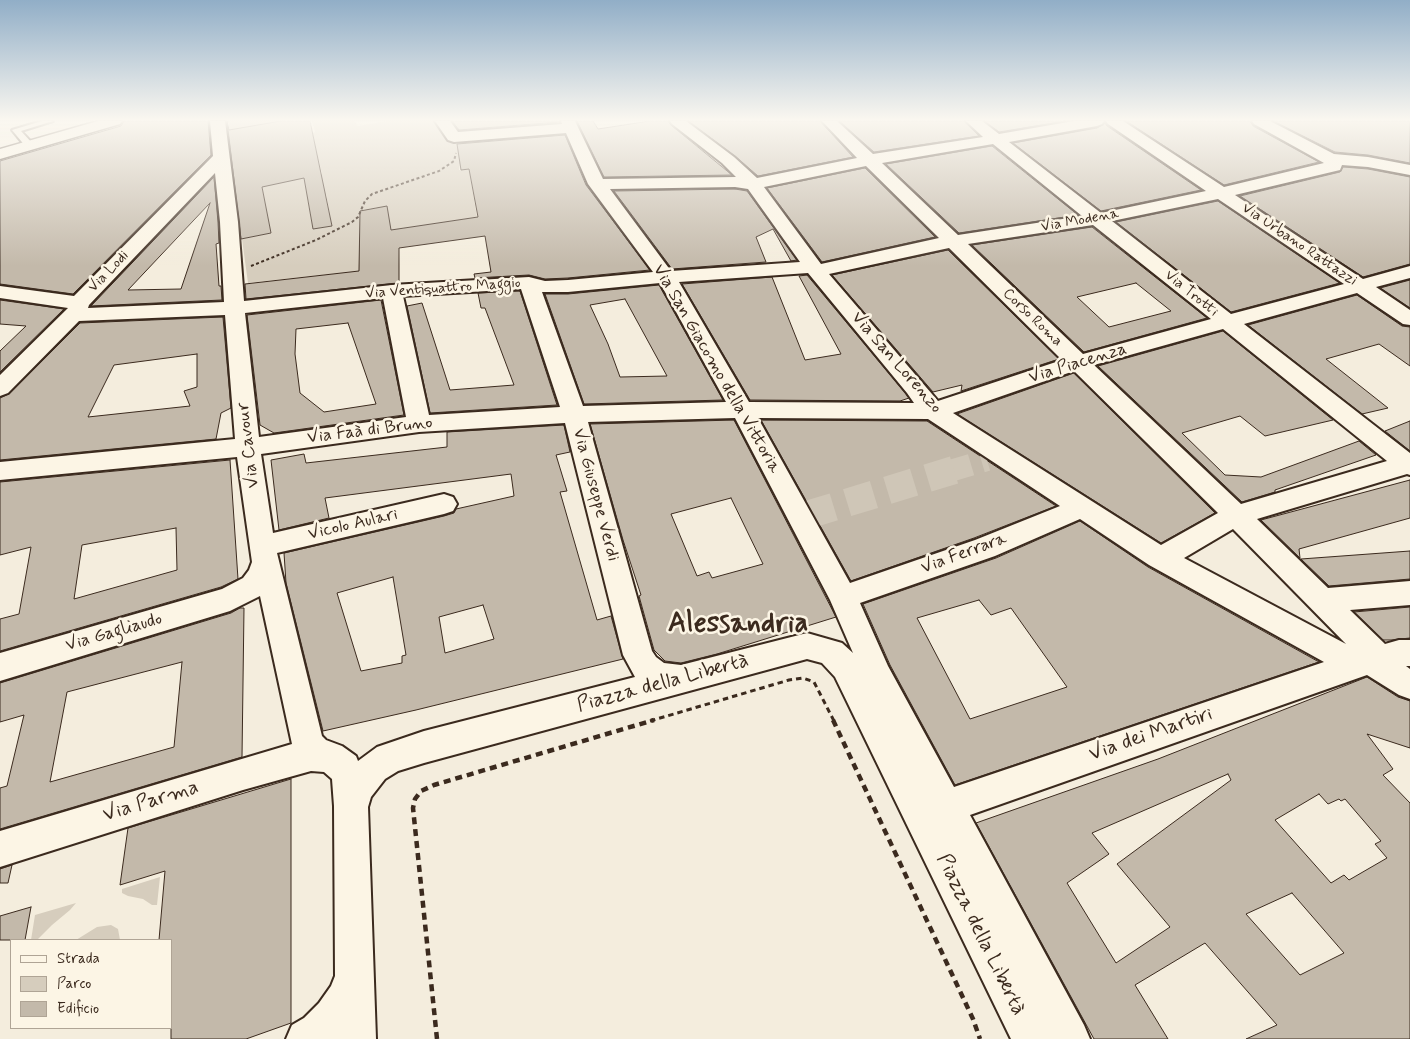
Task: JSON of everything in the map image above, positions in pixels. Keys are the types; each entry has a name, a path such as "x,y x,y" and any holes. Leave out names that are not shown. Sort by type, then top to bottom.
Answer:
{"street":[{"name":"Via Lodi","path":"0,388 209,169"},
{"name":"Via Cavour","path":"223,169 229,222 234,308 248,446 264,554 308,743 316,753 314,756 338,761 347,772 350,784 351,810"},
{"name":"Via San Giacomo della Vittoria","path":"590,169 597,184 666,277 742,410 843,597"},
{"name":"Via San Lorenzo","path":"738,169 753,184 814,269 916,388 933,411 1160,557 1369,661"},
{"path":"597,184 746,182 753,184 825,169"},
{"name":"Corso Roma","path":"881,169 952,241 1322,602 1369,661"},
{"name":"Via Trotti","path":"1035,169 1409,465"},
{"name":"Via Urbano Rattazzi","path":"1185,169 1410,319"},
{"name":"Via Modena","path":"814,269 952,241 1098,219 1319,169"},
{"name":"Via Ventiquattro Maggio","path":"0,292 76,309 234,308 444,285 529,283 545,287 666,277 814,269"},
{"name":"Via Piacenza","path":"742,410 933,411 1078,362 1410,272"},
{"name":"Via Giuseppe Verdi","path":"529,283 574,414 638,655 645,667 654,674 669,679 685,678"},
{"path":"392,291 419,424"},
{"name":"Via Faà di Bruno","path":"0,471 248,446 419,424 574,414 742,410"},
{"path":"1160,557 1236,516 1409,465"},
{"name":"Vicolo Aulari","path":"264,554 444,504"},
{"name":"Via Ferrara","path":"843,597 985,548 1083,507"},
{"name":"Via Gagliaudo","path":"0,667 228,600 242,594 260,577 264,554"},
{"path":"1322,602 1410,594"},
{"name":"Piazza della Libertà","path":"843,597 871,664 1070,1039"},
{"name":"Piazza della Libertà","path":"356,1039 351,810 355,793 362,780 373,768 389,758 801,646 822,648 831,652 843,662 1032,1039"},
{"name":"Via dei Martiri","path":"947,806 1369,661 1399,652 1410,653"},
{"path":"1369,661 1410,685"},
{"name":"Via Parma","path":"0,849 314,756"},
{"path":"306,1039 326,1025 340,1009 351,986 354,968"}],"path":[{"path":"232,271 246,268 316,240 357,218 366,201 375,192 441,169"},
{"path":"437,1039 413,808 415,799 421,791 434,785 803,678 814,682 819,689 965,1001 980,1039"}],"green space":[{"path":"321,169 469,169 477,217 391,230 387,206 362,210 365,220 360,221 359,271 248,283 242,239 271,233 262,187 322,174","holes":["326,194 332,226 313,229 307,197"]},
{"path":"160,877 157,905 152,905 143,899 122,893 122,889"},
{"path":"76,903 38,939 31,939 35,915"},
{"path":"111,925 118,929 120,939 78,939 97,927"}],"building":[{"path":"0,169 197,169 73,294 0,284"},
{"path":"233,169 320,169 332,226 313,229 304,178 262,187 271,233 241,239"},
{"path":"469,169 579,169 586,185 650,270 568,278 545,279 529,275 475,278 474,274 491,272 485,236 399,248 399,283 246,299 245,284 359,271 360,211 387,206 391,230 478,217"},
{"path":"600,169 725,169 732,175 604,177"},
{"path":"751,169 791,169 758,176"},
{"path":"858,169 867,169 935,237 822,262 767,188"},
{"path":"892,169 1021,169 1078,215 959,233"},
{"path":"1047,169 1171,169 1201,190 1101,211"},
{"path":"1200,169 1288,169 1224,185"},
{"path":"1342,169 1371,169 1410,177 1410,264 1363,277 1240,196 1340,172"},
{"path":"214,177 219,243 216,244 222,300 91,306","holes":["210,203 181,289 128,290"]},
{"path":"735,189 747,191 797,260 791,261 773,229 756,237 766,262 672,269 614,191"},
{"path":"1218,201 1340,283 1231,312 1116,222"},
{"path":"1092,227 1207,318 1084,352 972,245","holes":["1136,283 1171,311 1109,327 1077,297"]},
{"path":"948,250 1059,359 961,391 962,385 933,392 832,275"},
{"path":"807,275 909,398 900,401 750,400 682,284 772,277 805,360 841,354 799,276"},
{"path":"1410,280 1410,308 1380,288"},
{"path":"659,285 723,400 584,404 545,294 568,294","holes":["625,299 667,376 620,377 608,344 590,305"]},
{"path":"520,291 557,405 430,413 407,306 422,303 450,390 514,385 485,308 481,308 478,293"},
{"path":"1357,295 1402,326 1410,327 1410,366 1379,344 1326,359 1388,408 1362,414 1248,325"},
{"path":"0,300 64,309 0,372 0,351 26,326 0,324"},
{"path":"381,300 404,415 274,433 260,425 247,315","holes":["348,323 376,404 324,412 300,393 295,354 296,329"]},
{"path":"223,317 231,408 221,413 216,439 0,460 0,398 9,394 80,323","holes":["197,354 197,387 184,391 190,406 88,417 114,365"]},
{"path":"1223,331 1333,420 1265,436 1240,416 1182,433 1225,475 1261,477 1359,441 1376,455 1242,502 1098,366"},
{"path":"1074,373 1215,513 1161,543 957,414"},
{"path":"734,420 836,617 717,654 681,663 665,661 654,650 639,596 641,595 623,540 590,424","holes":["731,498 763,564 712,578 709,572 697,576 671,514"]},
{"path":"761,420 927,421 1056,506 974,538 851,581"},
{"path":"1410,421 1410,451 1385,431"},
{"path":"564,425 570,452 556,455 567,491 560,492 597,620 611,616 623,659 323,731 286,583 284,553 444,516 454,513 456,509 514,496 511,474 325,498 329,518 279,530 271,460 304,454 306,463 447,447 447,432","holes":["393,577 406,655 402,656 402,663 361,671 337,593","483,605 494,639 445,653 439,617"]},
{"path":"230,460 238,579 221,587 0,651 0,619 19,614 31,547 0,555 0,482","holes":["176,528 177,570 74,599 82,545"]},
{"path":"1410,480 1410,518 1299,549 1300,558 1261,520"},
{"path":"1080,521 1148,567 1319,662 955,785 890,665 863,604 996,558","holes":["979,600 991,615 1011,608 1067,687 970,719 917,618"]},
{"path":"1410,551 1410,579 1329,586 1301,559"},
{"path":"1410,607 1410,638 1391,640 1383,640 1354,612"},
{"path":"244,608 242,757 0,829 0,788 7,786 24,715 0,722 0,683","holes":["182,662 174,747 50,782 67,692"]},
{"path":"1367,677 1398,697 1410,701 1410,748 1367,734 1393,769 1383,775 1410,803 1410,1039 1246,1039 1277,1025 1205,943 1135,985 1168,1039 1094,1039 976,823 1158,759","holes":["1228,774 1231,780 1117,864 1170,927 1116,963 1067,883 1109,854 1092,833","1319,794 1328,804 1339,799 1341,801 1345,799 1381,841 1375,844 1387,858 1349,880 1344,875 1331,883 1275,820","1292,893 1344,953 1300,975 1246,914"]},
{"path":"291,779 291,1023 246,1039 171,1039 172,939 159,939 165,871 120,885 128,828"},
{"path":"12,865 8,883 0,883 0,869"},
{"path":"31,907 25,939 0,940 0,916"}],"tunnel":[{"path":"950,471 987,460"},
{"path":"807,515 954,470"}],"district":[{"name":"Alessandria","path":"738,625"}]}
